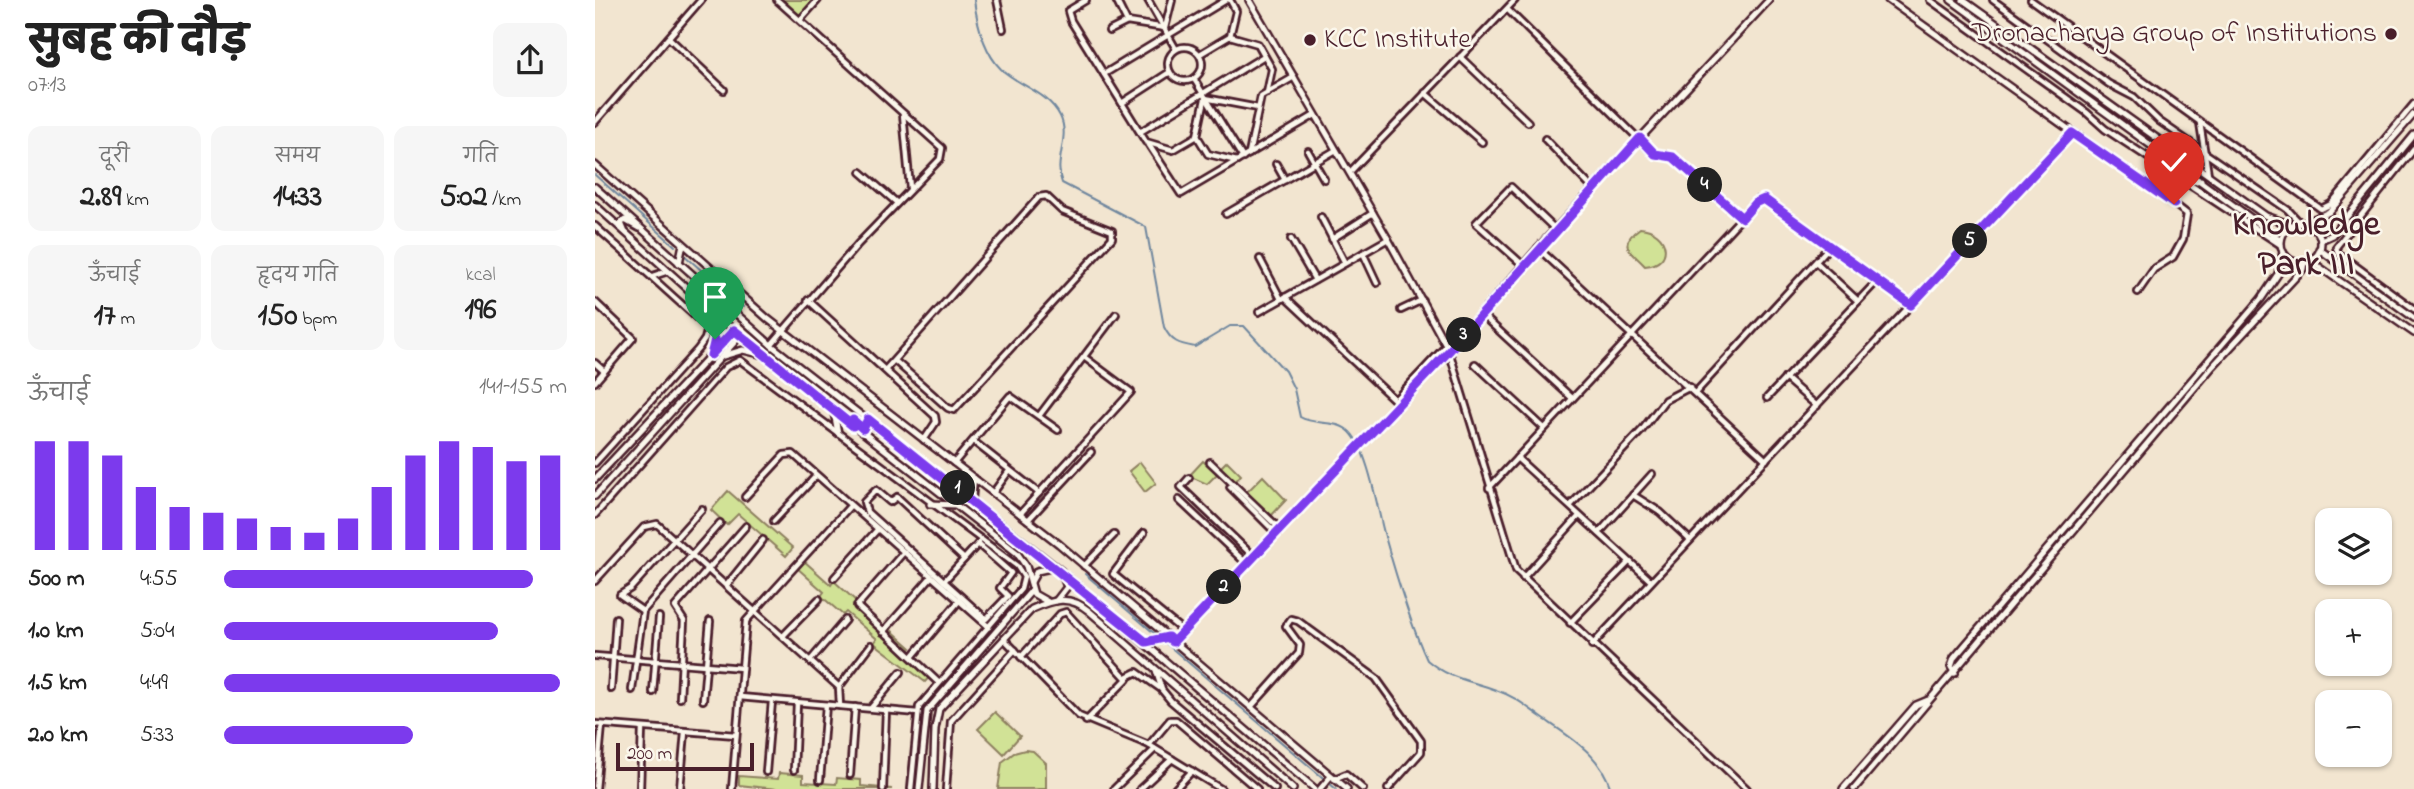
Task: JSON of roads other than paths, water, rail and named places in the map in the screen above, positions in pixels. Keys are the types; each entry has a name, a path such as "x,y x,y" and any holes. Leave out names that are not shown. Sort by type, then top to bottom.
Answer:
{"street":[{"path":"595,122 701,0"},
{"path":"771,345 808,300 940,159 942,148 777,0"},
{"path":"800,20 818,0"},
{"path":"996,0 1003,29"},
{"path":"1086,0 1067,11 1146,142 1181,194 1315,115"},
{"path":"1116,0 1126,22"},
{"path":"1148,0 1176,49"},
{"path":"1165,28 1172,0"},
{"path":"1104,74 1228,0 1236,11 1230,36 1200,54"},
{"path":"1249,0 1374,213 1448,348 1513,563 1523,578 1570,624 1747,789"},
{"path":"1350,172 1515,0"},
{"path":"1149,641 1168,639 1183,631 1482,315 1538,248 1769,0"},
{"path":"1888,0 2186,212 2183,239 2173,257 2154,269 2138,292"},
{"path":"1930,0 2183,183 2282,245"},
{"path":"1951,0 2201,180 2282,245 2292,260 2304,262 2313,258 2321,240 2316,229 2266,216 1963,0"},
{"path":"1993,0 2109,85 2134,97 2159,121 2288,210 2300,224"},
{"path":"2031,0 2321,208 2331,204 2414,104"},
{"path":"1507,9 1655,154 1673,157 1742,218"},
{"path":"1109,31 1126,22 1165,28"},
{"path":"1230,36 1258,44 1272,69 1267,93"},
{"path":"669,38 724,90"},
{"path":"1190,47 1200,54 1202,68 1194,79 1181,80 1170,72 1168,59 1176,49 1190,47"},
{"path":"1140,132 1264,56"},
{"path":"1460,57 1528,122"},
{"path":"1122,103 1170,72"},
{"path":"1249,154 1261,96 1294,78"},
{"path":"1194,79 1243,158"},
{"path":"1425,93 1482,142"},
{"path":"1204,95 1258,108"},
{"path":"1204,95 1197,136 1207,154 1237,161"},
{"path":"903,113 910,188"},
{"path":"1955,673 1951,667 1954,658 2261,299 2279,274 2286,230 2329,212 2414,114"},
{"path":"2200,122 2208,174"},
{"path":"1592,645 2072,133"},
{"path":"2321,240 2332,235 2414,135"},
{"path":"1146,142 1173,150 1197,136"},
{"path":"1545,139 1593,189"},
{"path":"2414,149 2336,244 2336,250 2414,309"},
{"path":"1226,214 1336,150"},
{"path":"1308,151 1324,179"},
{"path":"2393,160 2400,166"},
{"path":"1276,164 1285,180"},
{"path":"595,165 782,331 1028,520 1347,789"},
{"path":"861,172 897,203"},
{"path":"2155,189 2201,180"},
{"path":"595,187 771,345 1149,641 1319,788 1331,778 1346,774 1363,789"},
{"path":"1523,265 1476,223 1511,187 1556,230"},
{"path":"886,369 894,360 1039,197 1046,195 1062,211 1112,231 1112,237 954,410 894,360"},
{"path":"1489,488 1755,203 1764,199 1911,305"},
{"path":"595,205 740,336 1017,554 1031,582 1032,590 1038,598 1048,602"},
{"path":"1332,239 1374,213"},
{"path":"1321,217 1345,263"},
{"path":"626,232 621,223 625,220 643,229"},
{"path":"595,463 705,340 708,328 596,228"},
{"path":"1291,239 1315,280"},
{"path":"1259,312 1388,239"},
{"path":"679,263 683,244"},
{"path":"1696,392 1830,246"},
{"path":"1538,248 1696,392 1766,460"},
{"path":"2319,249 2414,318"},
{"path":"1363,253 1377,283"},
{"path":"2313,258 2318,266 2414,333"},
{"path":"1260,259 1283,298 1397,402"},
{"path":"1816,262 1858,301"},
{"path":"1854,789 2213,366 2303,269 2304,262"},
{"path":"652,276 668,271"},
{"path":"1767,398 1878,280"},
{"path":"808,300 935,416 936,422 923,440"},
{"path":"1401,310 1422,300"},
{"path":"595,302 633,338 595,382"},
{"path":"706,305 716,331 711,355"},
{"path":"1039,416 1117,314"},
{"path":"1482,315 1571,398"},
{"path":"595,479 734,330"},
{"path":"595,496 740,336"},
{"path":"719,358 736,351 763,354"},
{"path":"1020,514 1131,392 1084,357"},
{"path":"595,515 718,375 735,361 745,361 980,542 1017,566 1024,577 1021,590 922,702 918,713 911,789"},
{"path":"595,363 604,371"},
{"path":"1475,364 1544,428"},
{"path":"1785,378 1817,406"},
{"path":"1570,506 1642,430 1665,400 1690,387"},
{"path":"656,395 668,398"},
{"path":"954,463 1007,397 1012,396 1058,430"},
{"path":"833,411 838,433"},
{"path":"853,426 853,420 863,429 868,419"},
{"path":"973,442 1039,493"},
{"path":"1028,520 1091,452"},
{"path":"745,497 789,453 989,627"},
{"path":"1517,458 1651,581"},
{"path":"1210,462 1278,531"},
{"path":"993,493 1009,471"},
{"path":"1599,533 1652,474"},
{"path":"774,521 816,476"},
{"path":"972,500 974,478"},
{"path":"1189,478 1181,487 1253,556"},
{"path":"1230,487 1278,531"},
{"path":"964,559 897,497 890,502 876,490 864,502 867,512 983,617 990,618 1009,596 1000,588 1011,573 980,542"},
{"path":"1633,495 1660,512 1690,540"},
{"path":"1179,500 1246,563"},
{"path":"930,504 956,505"},
{"path":"732,789 745,625 754,611 850,506"},
{"path":"643,611 620,595 631,588 676,541 702,509"},
{"path":"1523,578 1579,516"},
{"path":"632,690 634,659 643,611 720,523"},
{"path":"595,581 648,524 657,524 839,687"},
{"path":"680,698 684,619 675,607 710,571 746,526"},
{"path":"835,578 877,530"},
{"path":"1144,533 1113,574 1183,631"},
{"path":"1084,566 1114,535"},
{"path":"726,586 763,541"},
{"path":"944,581 980,542"},
{"path":"903,553 856,605 939,683"},
{"path":"1570,624 1629,562"},
{"path":"1031,582 1037,570 1056,567"},
{"path":"1056,601 1065,593 1065,575"},
{"path":"883,632 931,577"},
{"path":"919,789 927,711 1032,590"},
{"path":"782,636 819,599"},
{"path":"912,657 959,601"},
{"path":"933,789 935,729 939,709 1032,609 1048,602 1077,601 1293,789"},
{"path":"1021,657 1065,611 1127,677"},
{"path":"653,692 659,617"},
{"path":"611,689 616,618"},
{"path":"1251,708 1299,653 1300,645 1286,626 1291,619 1298,621 1376,678 1421,741 1421,752 1388,789"},
{"path":"810,661 845,620"},
{"path":"702,700 709,621"},
{"path":"1004,639 1086,721 1149,745 1221,789"},
{"path":"976,642 983,646"},
{"path":"840,706 839,687 871,645"},
{"path":"946,789 953,719 1015,650"},
{"path":"595,656 742,668"},
{"path":"1156,669 1162,690"},
{"path":"871,709 901,672"},
{"path":"1086,721 1127,677 1137,672 1162,690 1187,715 1275,789"},
{"path":"740,697 918,713"},
{"path":"1843,789 1916,705 1928,700"},
{"path":"766,772 772,701"},
{"path":"794,770 797,703"},
{"path":"820,779 826,705"},
{"path":"850,775 855,707"},
{"path":"883,789 886,710"},
{"path":"1180,722 1187,715"},
{"path":"1149,745 1170,720 1180,722 1257,789"},
{"path":"595,724 736,736"},
{"path":"596,789 602,725"},
{"path":"640,789 642,729"},
{"path":"680,789 685,732"},
{"path":"1114,789 1155,749"},
{"path":"1223,760 1231,751"},
{"path":"1140,789 1172,759"},
{"path":"1175,789 1192,771"}],"waterway":[{"path":"974,0 982,37 995,62 1008,75 1041,95 1060,116 1064,133 1059,166 1062,183 1146,227 1164,327 1170,336 1180,343 1195,347 1230,326 1244,326 1285,371 1294,389 1300,417 1339,425 1356,440 1367,465 1403,598 1427,660 1451,675 1503,693 1525,705 1583,747 1599,766 1611,789"},
{"path":"595,175 675,246"},
{"path":"683,254 743,307"},
{"path":"1085,574 1336,789"}],"place":[{"name":"Dronacharya Group of Institutions","path":"2391,34"},
{"name":"KCC Institute","path":"1310,40"}],"district":[{"name":"Knowledge Park III","path":"2306,245"}]}
